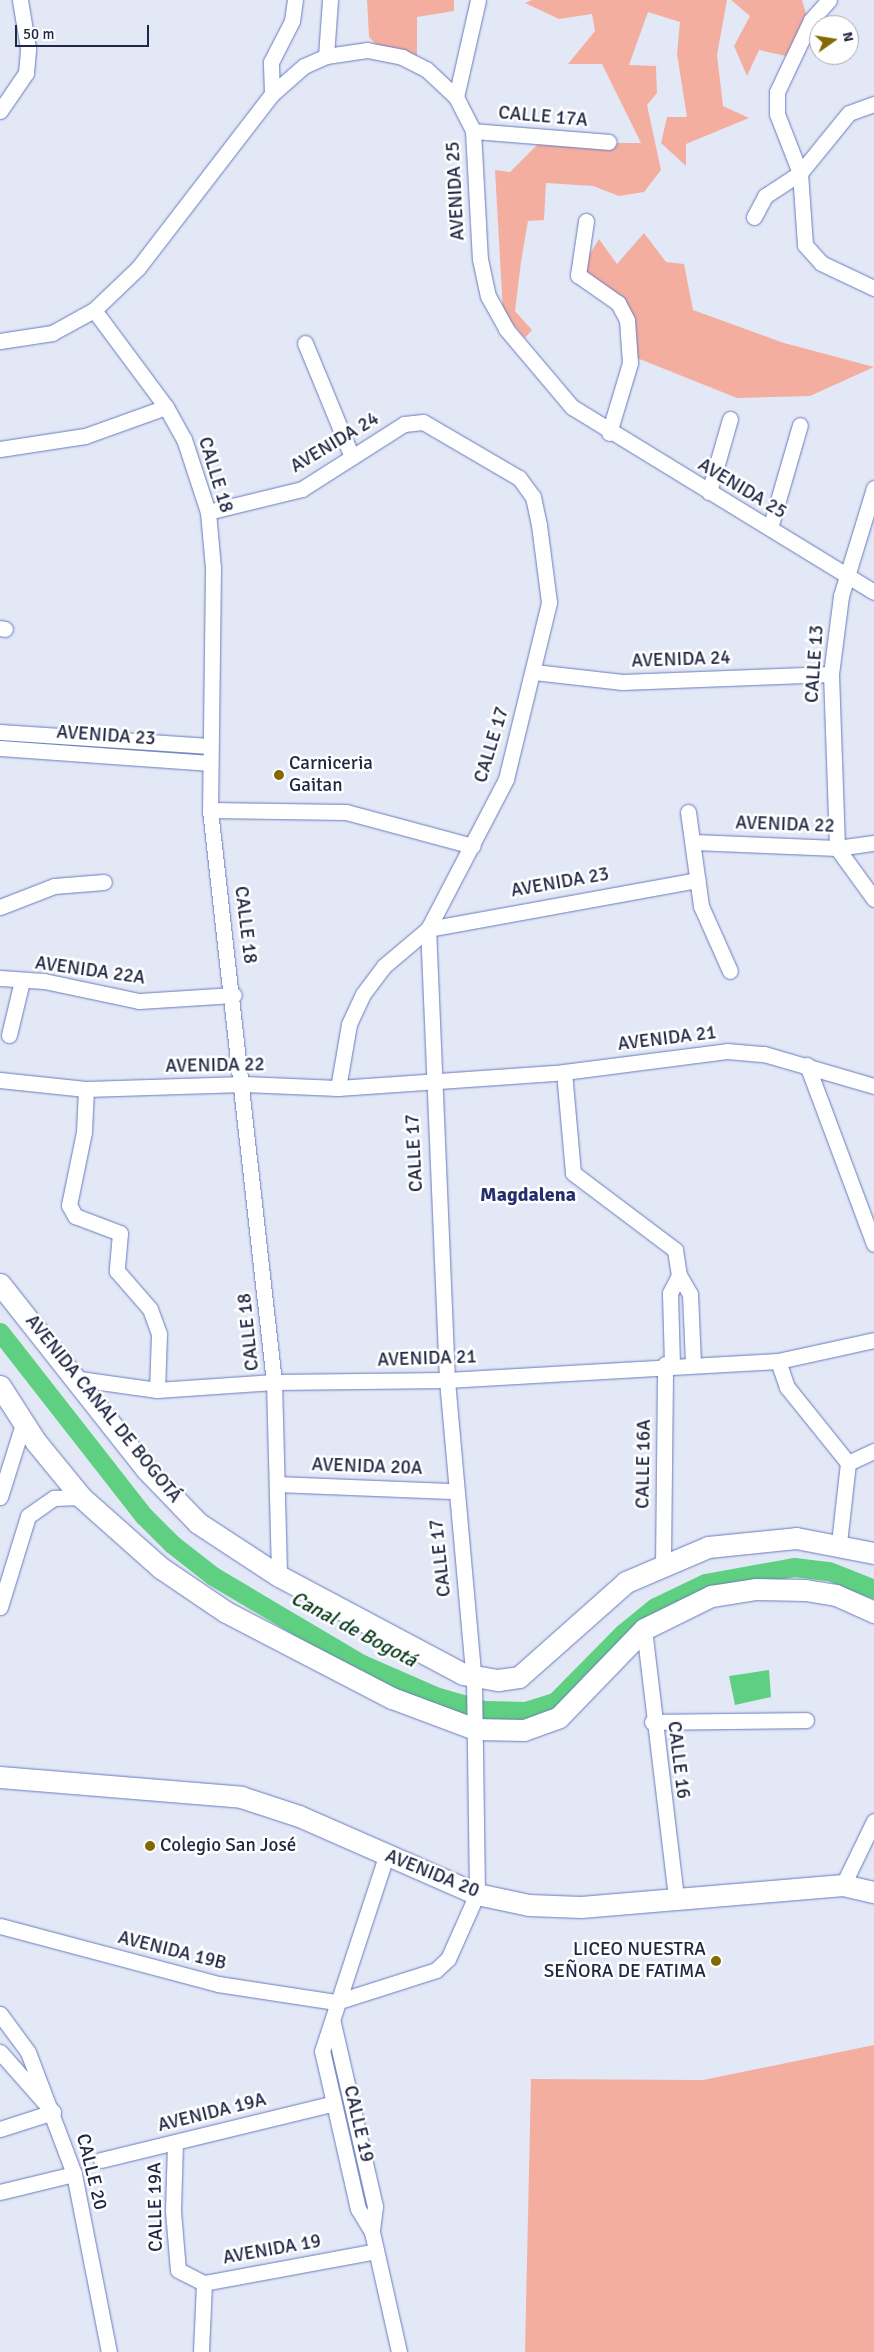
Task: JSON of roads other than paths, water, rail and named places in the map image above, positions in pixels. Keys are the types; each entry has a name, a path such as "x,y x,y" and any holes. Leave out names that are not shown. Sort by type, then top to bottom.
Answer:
{"main road":[{"name":"AVENIDA CANAL DE BOGOTÁ","path":"0,1284 78,1379 146,1469 187,1514 279,1576 473,1680 504,1680 527,1673 609,1594 663,1564 708,1547 750,1540 839,1543 874,1552"},
{"path":"3,1395 81,1497 133,1546 211,1603 417,1710 474,1724 524,1730 559,1717 644,1629 693,1602 756,1589 825,1592 874,1612"},
{"name":"AVENIDA 20","path":"0,1777 241,1798 298,1816 386,1856 477,1894 529,1905 581,1907 676,1896 843,1885 874,1892"}],"street":[{"path":"0,111 26,73 28,48 20,0"},
{"path":"272,94 271,62 292,21 295,0"},
{"path":"326,56 330,0"},
{"path":"456,97 478,0"},
{"path":"829,0 811,20 777,92 777,114 800,173 805,245 822,262 874,288"},
{"name":"AVENIDA 25","path":"0,341 52,333 94,310 138,268 272,94 304,66 326,56 384,52 402,57 426,69 456,97 473,132 480,259 488,296 506,329 572,407 609,433 770,528 846,577"},
{"path":"754,217 775,186 800,173 849,113 874,104"},
{"name":"CALLE 17A","path":"473,132 609,142"},
{"path":"586,221 578,275 618,303 627,320 630,363 609,433"},
{"name":"CALLE 18","path":"94,310 166,407 184,438 208,512 213,568 210,810 244,1084 274,1382 279,1576"},
{"path":"305,343 352,457"},
{"path":"0,449 85,436 166,407"},
{"path":"709,492 730,419"},
{"name":"AVENIDA 24","path":"208,512 302,489 404,424 424,422"},
{"name":"CALLE 17","path":"336,2002 436,1970 448,1959 477,1894 473,1680 455,1491 447,1380 432,1082 428,928 473,846 506,780 534,672 549,602 533,497 519,478 424,422"},
{"path":"770,528 800,425"},
{"name":"CALLE 13","path":"836,848 831,674 846,577 874,488"},
{"path":"846,577 874,592"},
{"name":"AVENIDA 24","path":"534,672 622,682 831,674"},
{"name":"AVENIDA 23","path":"0,732 210,746"},
{"path":"58,736 58,752"},
{"name":"AVENIDA 23","path":"0,748 210,763"},
{"path":"210,810 346,812 473,846"},
{"path":"688,812 694,842 701,906 730,971"},
{"name":"AVENIDA 22","path":"694,842 836,848 874,844"},
{"path":"836,848 874,899"},
{"name":"AVENIDA 23","path":"428,928 698,880"},
{"path":"0,906 54,886 104,882"},
{"path":"338,1088 350,1024 363,994 384,966 428,928"},
{"name":"AVENIDA 22A","path":"0,978 44,981 139,1000 234,995"},
{"path":"9,1035 22,981"},
{"name":"AVENIDA 21","path":"432,1082 564,1072 727,1051 764,1054 808,1065 874,1086"},
{"path":"808,1065 874,1244"},
{"path":"564,1072 573,1173 675,1250 679,1275 690,1294 693,1363"},
{"name":"AVENIDA 22","path":"0,1080 86,1088 244,1084 338,1088 432,1082"},
{"path":"86,1088 84,1132 69,1205 75,1216 120,1233 117,1271 150,1309 159,1334 157,1390"},
{"name":"CALLE 16A","path":"663,1564 670,1293 679,1275"},
{"name":"AVENIDA 21","path":"78,1379 157,1390 274,1382 447,1380 693,1363 778,1361 874,1340"},
{"path":"778,1361 787,1388 848,1463 839,1543"},
{"path":"0,1497 24,1424"},
{"path":"848,1463 874,1451"},
{"name":"AVENIDA 20A","path":"277,1484 455,1491"},
{"path":"0,1607 28,1516 54,1498 81,1497"},
{"name":"CALLE 16","path":"644,1629 652,1722 676,1896"},
{"path":"652,1722 806,1720"},
{"path":"843,1885 874,1821"},
{"name":"CALLE 19","path":"372,2232 358,2209 331,2104 322,2051 333,2023 336,2002 386,1856"},
{"name":"AVENIDA 19B","path":"0,1926 218,1984 336,2002"},
{"name":"CALLE 20","path":"0,2014 28,2052 53,2112 74,2174 109,2352"},
{"name":"CALLE 19","path":"333,2023 374,2206 372,2232 400,2352"},
{"path":"0,2052 53,2112 0,2130"},
{"name":"AVENIDA 19A","path":"101,2160 331,2104"},
{"name":"CALLE 19A","path":"175,2143 173,2211 178,2270"},
{"path":"0,2192 74,2174"},
{"name":"AVENIDA 19","path":"178,2270 204,2283 376,2251"},
{"path":"201,2352 204,2283"}],"waterway":[{"name":"Canal de Bogotá","path":"0,1332 144,1516 172,1544 213,1576 362,1664 438,1697 484,1710 525,1711 555,1702 623,1633 655,1607 705,1583 794,1567 829,1571 874,1589"}],"place":[{"name":"Carniceria Gaitan","path":"279,775"},
{"name":"Colegio San José","path":"150,1846"},
{"name":"LICEO NUESTRA SEÑORA DE FATIMA","path":"716,1961"}],"district":[{"name":"Magdalena","path":"528,1194"}]}
